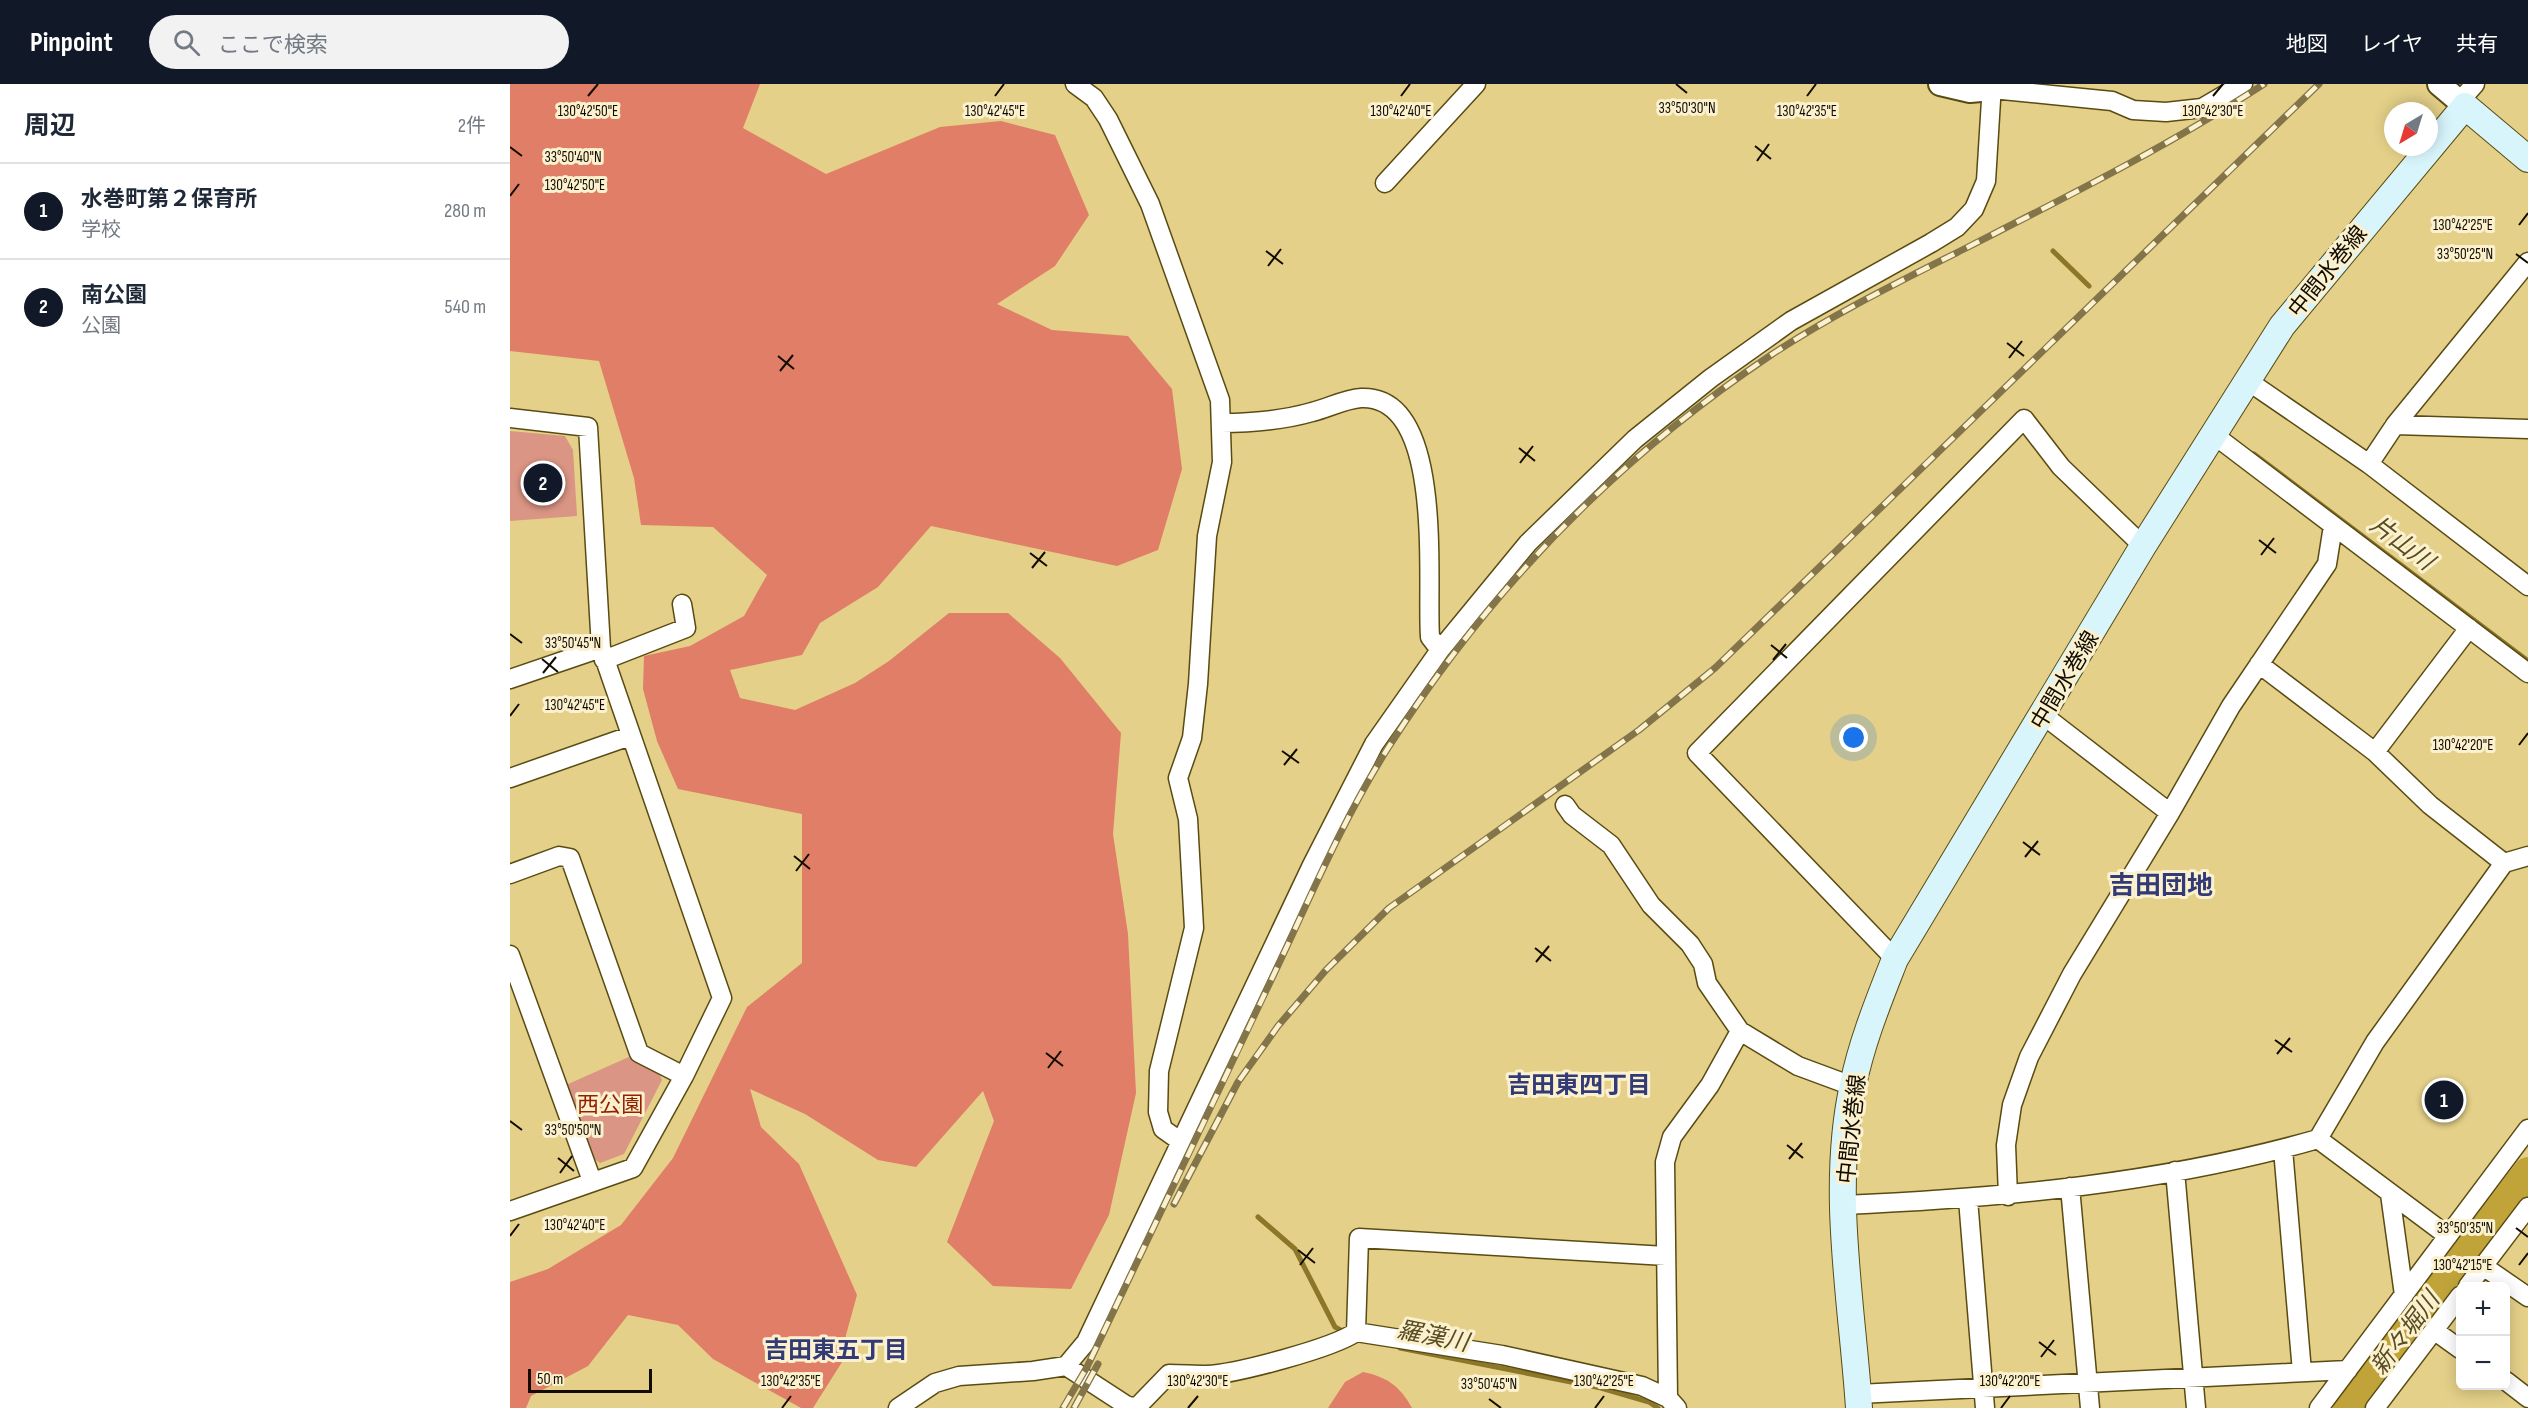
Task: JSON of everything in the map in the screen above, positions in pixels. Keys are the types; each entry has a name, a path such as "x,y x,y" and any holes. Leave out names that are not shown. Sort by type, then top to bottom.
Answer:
{"main road":[{"path":"2466,97 2528,159"},
{"name":"中間水巻線","path":"1859,1401 1844,1205 1845,1150 1852,1086 1870,1021 1895,959 2144,546 2282,326 2466,97"}],"street":[{"path":"1076,84 1094,98 1107,119 1150,204 1207,358 1220,400 1222,462 1207,536 1198,684 1192,738 1178,778 1181,798 1188,819 1194,928 1159,1071 1158,1112 1163,1129 1180,1140"},
{"path":"1384,183 1476,84"},
{"path":"1940,84 1970,91 1992,86 2112,101 2133,110 2166,112 2202,108 2243,84"},
{"path":"2439,84 2466,97"},
{"path":"898,1408 935,1383 959,1376 1033,1371 1066,1366 1086,1342 1312,865 1374,744 1440,650 1528,543 1643,432 1711,378 1791,321 1931,243 1957,227 1969,215 1986,181 1992,86"},
{"path":"2368,464 2395,425 2528,262"},
{"path":"2248,381 2368,464 2528,586"},
{"path":"1221,423 1247,423 1310,413 1360,398 1377,400 1392,408 1404,422 1420,454 1426,504 1430,637 1440,650"},
{"path":"510,418 588,427 602,654 722,998 684,1077 633,1168 510,1211"},
{"path":"1895,959 1697,753 2024,419 2061,467 2144,546"},
{"path":"2395,425 2528,429"},
{"path":"2214,435 2528,673"},
{"path":"2008,1196 2006,1145 2012,1105 2029,1057 2072,974 2170,813 2230,706 2327,564 2333,526"},
{"path":"510,679 686,628 682,603"},
{"path":"2375,752 2469,628"},
{"path":"2259,664 2375,752 2430,805 2504,863"},
{"path":"2043,715 2170,813"},
{"path":"510,778 630,736"},
{"path":"1565,805 1572,815 1611,845 1651,905 1690,944 1703,964 1707,983 1740,1031 1798,1066 1852,1086"},
{"path":"510,874 559,856 570,858 639,1053 684,1077"},
{"path":"1844,1205 2008,1196 2175,1171 2283,1149 2318,1139 2375,1042 2504,863 2528,856"},
{"path":"510,955 592,1181"},
{"path":"1672,1403 1665,1162 1672,1137 1710,1085 1740,1031"},
{"path":"2319,1408 2528,1129"},
{"path":"2318,1139 2448,1236"},
{"path":"2283,1149 2302,1372"},
{"path":"2175,1171 2196,1408"},
{"path":"2070,1187 2090,1408"},
{"path":"2390,1194 2404,1295"},
{"path":"1968,1199 1985,1408"},
{"path":"2472,1282 2528,1207"},
{"path":"1356,1332 1359,1238 1666,1256"},
{"path":"2483,1266 2528,1297"},
{"path":"2375,1408 2456,1302"},
{"path":"2435,1331 2456,1346"},
{"path":"1066,1366 1129,1407 1138,1406 1169,1374 1208,1375 1343,1341 1356,1332 1502,1355 1642,1386 1672,1403"},
{"path":"1859,1401 1983,1387 2348,1370"},
{"path":"2510,1385 2528,1398"}],"green space":[{"path":"510,431 565,436 573,450 577,516 510,521"},
{"name":"西公園","path":"631,1056 659,1073 662,1080 624,1154 600,1163 590,1156 566,1085"}],"shaded area":[{"path":"510,84 760,84 743,128 826,174 940,127 1001,121 1055,135 1089,215 1055,266 997,304 1052,330 1128,336 1172,389 1182,469 1158,550 1117,566 931,526 878,587 820,623 802,655 730,670 740,698 795,710 855,683 889,661 949,613 1008,613 1060,658 1121,733 1113,834 1128,934 1136,1093 1109,1215 1071,1289 993,1286 947,1242 994,1121 983,1091 916,1167 878,1160 805,1114 750,1089 761,1127 799,1164 857,1295 846,1335 842,1362 813,1408 801,1408 713,1359 678,1325 628,1315 588,1366 531,1396 526,1408 510,1408 510,1282 548,1269 621,1225 673,1158 747,1007 802,963 802,814 678,789 657,741 643,689 644,656 690,646 744,616 767,575 713,527 641,525 634,478 599,361 510,351"},
{"path":"1363,1372 1386,1380 1398,1388 1412,1408 1328,1408 1345,1382"}],"waterway":[{"name":"片山川","path":"2053,251 2089,286"},
{"name":"片山川","path":"2254,454 2528,661"},
{"name":"新々堀川","path":"2348,1408 2528,1172"},
{"name":"羅漢川","path":"1258,1217 1295,1249 1335,1327 1346,1333"},
{"name":"羅漢川","path":"1400,1348 1601,1388 1649,1402 1658,1408"}],"railway":[{"path":"1063,1408 1087,1367 1356,803 1388,748 1468,635 1559,531 1660,438 1714,395 1771,355 1869,297 2156,149 2264,84"},
{"path":"1174,1204 1238,1082 1278,1026 1326,970 1389,908 1639,730 1715,668 2319,84"},
{"path":"1074,1408 1098,1364"}],"place":[{"name":"南公園","path":"543,483"},
{"name":"水巻町第２保育所","path":"2444,1100"}],"district":[{"name":"吉田団地","path":"2161,885"},
{"name":"吉田東四丁目","path":"1579,1085"},
{"name":"吉田東五丁目","path":"836,1350"}]}
